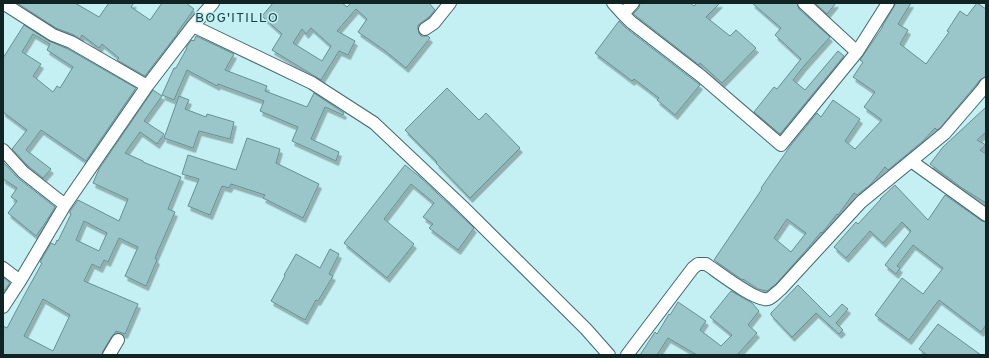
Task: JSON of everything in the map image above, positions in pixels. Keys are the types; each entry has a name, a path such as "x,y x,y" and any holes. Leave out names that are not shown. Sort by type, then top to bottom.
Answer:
{"street":[{"path":"3,3 53,35 71,42 147,86"},
{"path":"3,307 65,205 147,86 193,26 213,3"},
{"path":"425,29 434,23 450,3"},
{"path":"613,3 631,22 701,76 781,145 857,52 888,3"},
{"path":"623,14 632,3"},
{"path":"804,3 857,52"},
{"path":"193,26 312,83 374,123 468,212 586,329 609,355"},
{"path":"626,355 693,268 698,264 706,264 748,293 760,299 769,299 781,289 861,202 945,133 985,89"},
{"path":"3,150 23,172 65,205"},
{"path":"911,161 986,215"},
{"path":"3,268 20,281"},
{"path":"109,355 118,340"}],"building":[{"path":"17,3 75,3 99,17 109,3 134,3 131,7 150,20 162,3 186,3 194,9 178,33 145,76 117,60 119,58 102,44 99,48 82,35 80,39 56,28"},
{"path":"273,3 342,3 347,7 350,4 349,3 429,3 435,10 429,17 418,25 421,36 428,36 430,38 406,68 358,32 367,19 356,9 337,31 355,41 348,55 339,51 321,80 272,50 282,34 262,16","holes":["311,28 331,46 322,61 293,43 302,29 306,34"]},
{"path":"640,3 690,3 694,6 697,3 720,3 706,17 730,36 736,30 756,48 722,83 700,63 699,65 633,14 639,8"},
{"path":"752,3 797,3 799,9 830,37 793,80 805,90 838,51 844,56 780,134 754,112 774,87 777,89 801,59 775,35 781,28"},
{"path":"815,3 836,3 827,14"},
{"path":"896,3 911,3 898,24 908,30 900,44 926,64 949,32 947,31 960,11 967,16 977,3 986,9 986,76 980,80 940,128 937,130 935,128 923,141 888,170 885,167 871,184 857,195 854,193 838,215 837,214 776,284 767,291 758,289 714,260 791,145 817,113 821,117 833,100 860,119 845,141 855,149 882,120 864,107 875,92 853,77 863,62 860,60","holes":["787,219 806,233 791,252 774,238"]},
{"path":"619,21 700,85 675,115 657,100 659,98 634,79 632,81 595,53"},
{"path":"24,25 49,41 68,49 136,88 86,161 41,130 26,150 51,169 43,178 28,166 12,149 27,130 3,112 3,58","holes":["33,34 50,44 47,50 73,67 60,88 57,86 53,92 33,76 41,64 22,52"]},
{"path":"196,36 234,54 225,70 267,86 265,91 307,107 314,93 344,113 343,115 325,107 311,139 339,152 336,161 292,141 298,127 260,111 264,101 218,84 217,86 187,70 174,100 162,95 174,68 176,68 191,40 194,41"},
{"path":"447,88 479,120 486,113 520,148 470,198 405,130"},
{"path":"153,90 162,96 144,121 164,134 157,144 140,132 125,153 181,177 168,209 175,212 155,258 157,260 146,286 125,276 138,247 119,238 108,262 104,260 100,268 92,264 84,281 138,304 125,334 116,331 102,355 3,355 3,326 7,328 42,263 40,262 51,243 55,245 57,240 58,241 71,214 70,211 78,200 119,221 128,199 93,183 99,169","holes":["84,221 107,233 99,251 76,240","43,299 70,315 53,351 24,336"]},
{"path":"179,96 189,100 185,109 206,117 207,114 234,122 230,139 199,131 193,148 164,138"},
{"path":"986,107 986,132 977,140 986,145 980,150 986,154 986,203 962,188 930,164 943,147"},
{"path":"247,138 280,149 276,163 319,184 303,218 263,198 265,195 231,184 229,188 222,186 210,215 188,206 199,179 182,174 188,155 236,170"},
{"path":"3,162 18,178 55,207 36,236 8,213 17,201 11,197 17,188 3,179"},
{"path":"405,165 420,177 474,228 458,250 429,228 433,224 423,217 434,203 411,184 384,219 414,244 387,278 344,243"},
{"path":"895,185 928,220 945,195 982,221 986,222 986,325 981,332 939,300 909,340 875,315 902,278 923,294 943,268 913,245 897,266 900,268 896,274 885,265 911,231 902,222 883,243 870,231 846,258 834,247 856,222 858,224 880,199"},
{"path":"330,249 339,254 329,274 333,276 318,301 316,300 305,320 271,301 296,254 320,268"},
{"path":"3,277 10,283 3,293"},
{"path":"798,285 830,317 842,304 848,309 836,323 843,330 839,334 816,313 792,337 771,315 771,313"},
{"path":"731,291 752,303 759,311 748,325 757,333 737,355 697,355 668,338 657,355 640,355 655,332 657,334 678,302 706,321 700,330 721,346 732,335 710,317"},
{"path":"938,324 981,355 927,355 919,349"}],"district":[{"name":"BOG'ITILLO","path":"237,18"}]}
